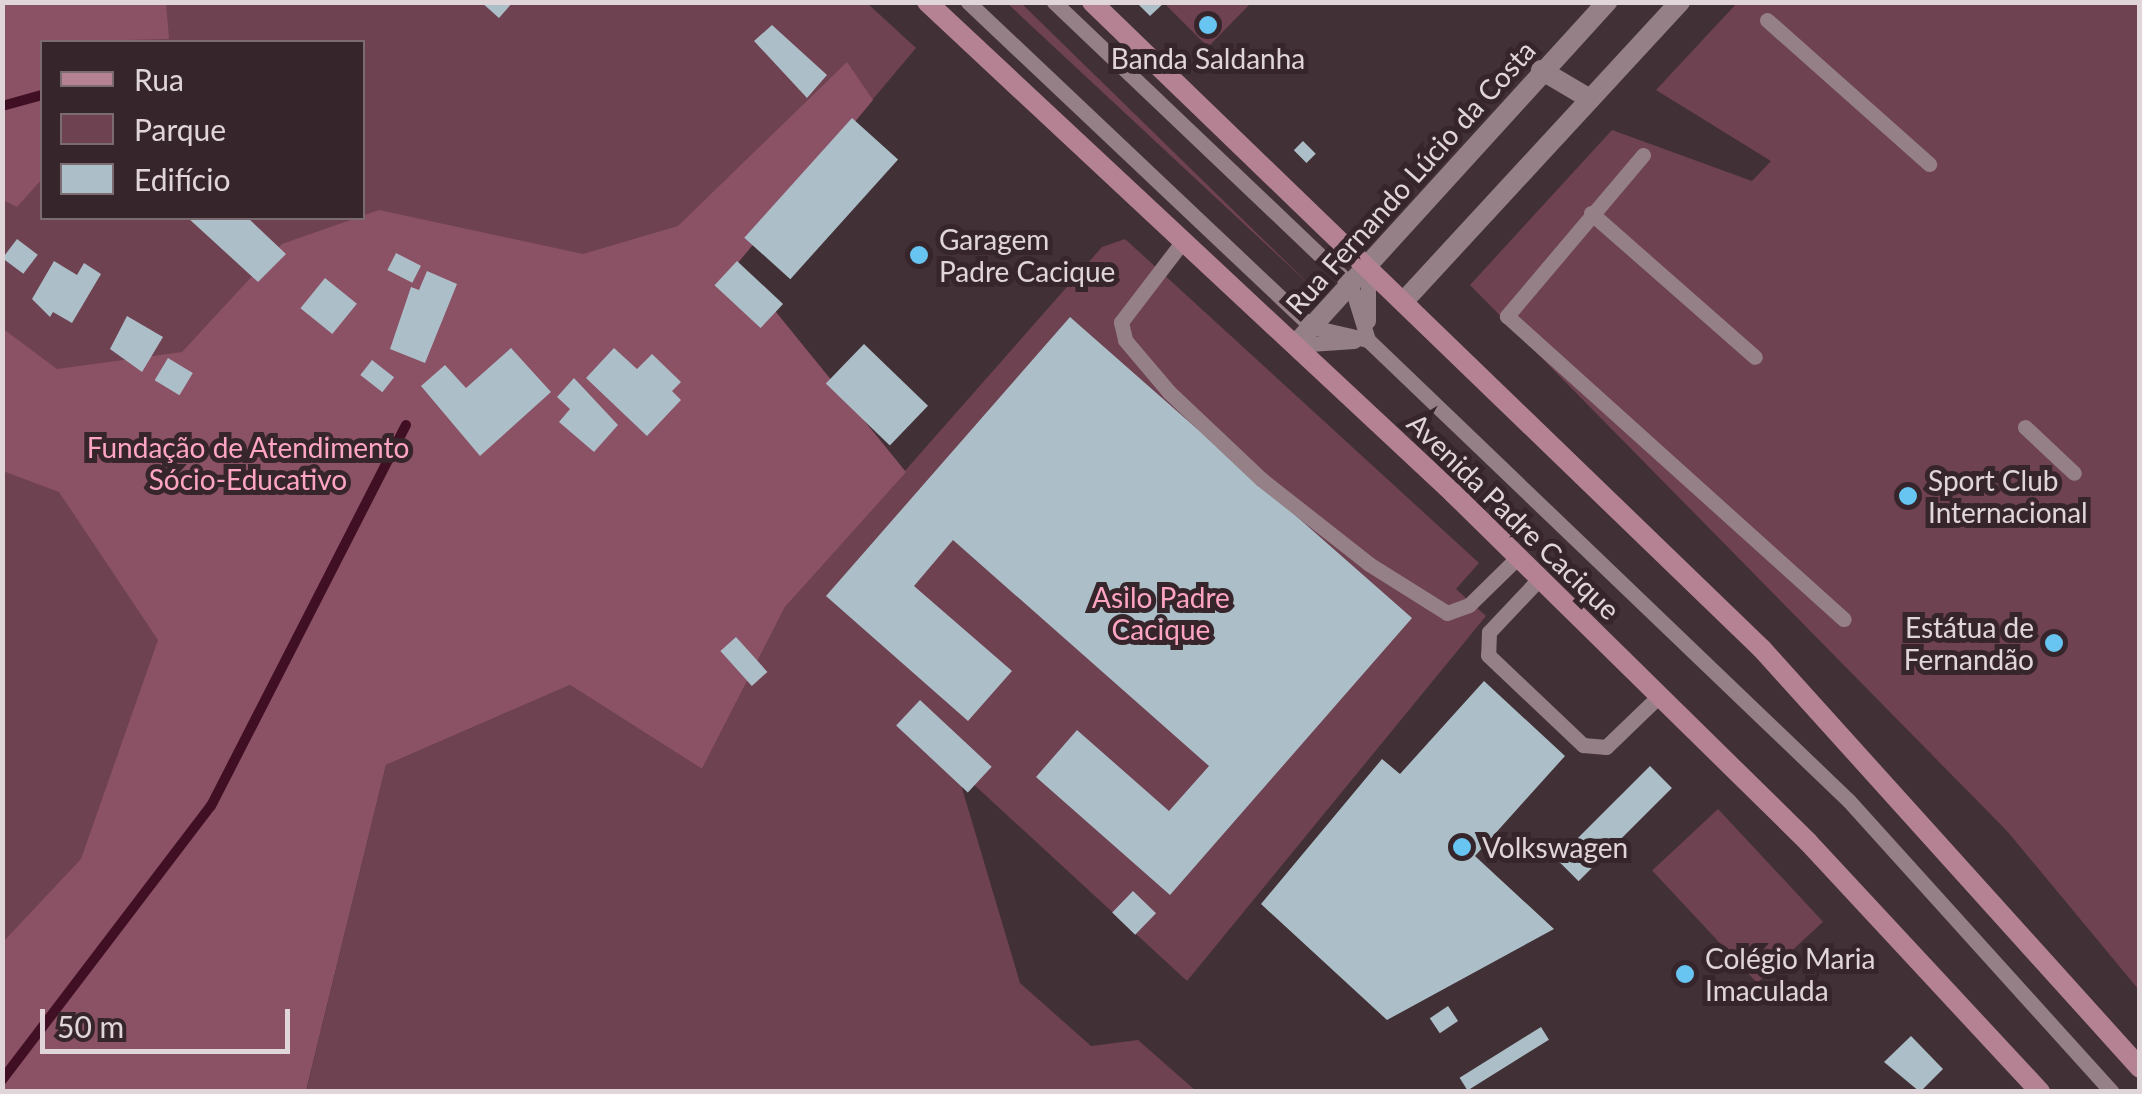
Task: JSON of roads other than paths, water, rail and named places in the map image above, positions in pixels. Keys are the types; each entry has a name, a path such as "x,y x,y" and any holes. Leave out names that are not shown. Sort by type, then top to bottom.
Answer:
{"main road":[{"name":"Avenida Padre Cacique","path":"927,2 1295,345 1659,696 1808,842 2040,1092"},
{"path":"1092,2 1762,649 2140,1068"}],"street":[{"name":"Rua Fernando Lúcio da Costa","path":"1295,345 1541,70 1607,2"},
{"path":"1404,301 1680,2"},
{"path":"1541,70 1590,99"}],"lane":[{"path":"968,2 1312,327 1368,340"},
{"path":"1054,2 1351,286 1368,340 1848,802 2112,1092"},
{"path":"1767,20 1928,164"},
{"path":"1643,155 1591,212 1508,316 1844,618"},
{"path":"1591,212 1755,357"},
{"path":"1183,241 1121,322 1125,340 1169,392 1261,479 1369,564 1447,613 1469,605 1517,558"},
{"path":"1368,267 1368,340"},
{"path":"1295,345 1368,340"},
{"path":"2025,427 2074,473"},
{"path":"1539,579 1488,632 1488,654 1583,744 1606,747 1659,696"}],"waterway":[{"path":"2,106 40,96"},
{"path":"2,1080 211,806 406,425"}],"place":[{"name":"Banda Saldanha","path":"1208,25"},
{"name":"Garagem Padre Cacique","path":"919,255"},
{"name":"Sport Club Internacional","path":"1908,496"},
{"name":"Estátua de Fernandão","path":"2054,643"},
{"name":"Volkswagen","path":"1462,847"},
{"name":"Colégio Maria Imaculada","path":"1685,974"}],"park label":[{"name":"Fundação de Atendimento Sócio-Educativo","path":"248,463"},
{"name":"Asilo Padre Cacique","path":"1161,613"}]}
